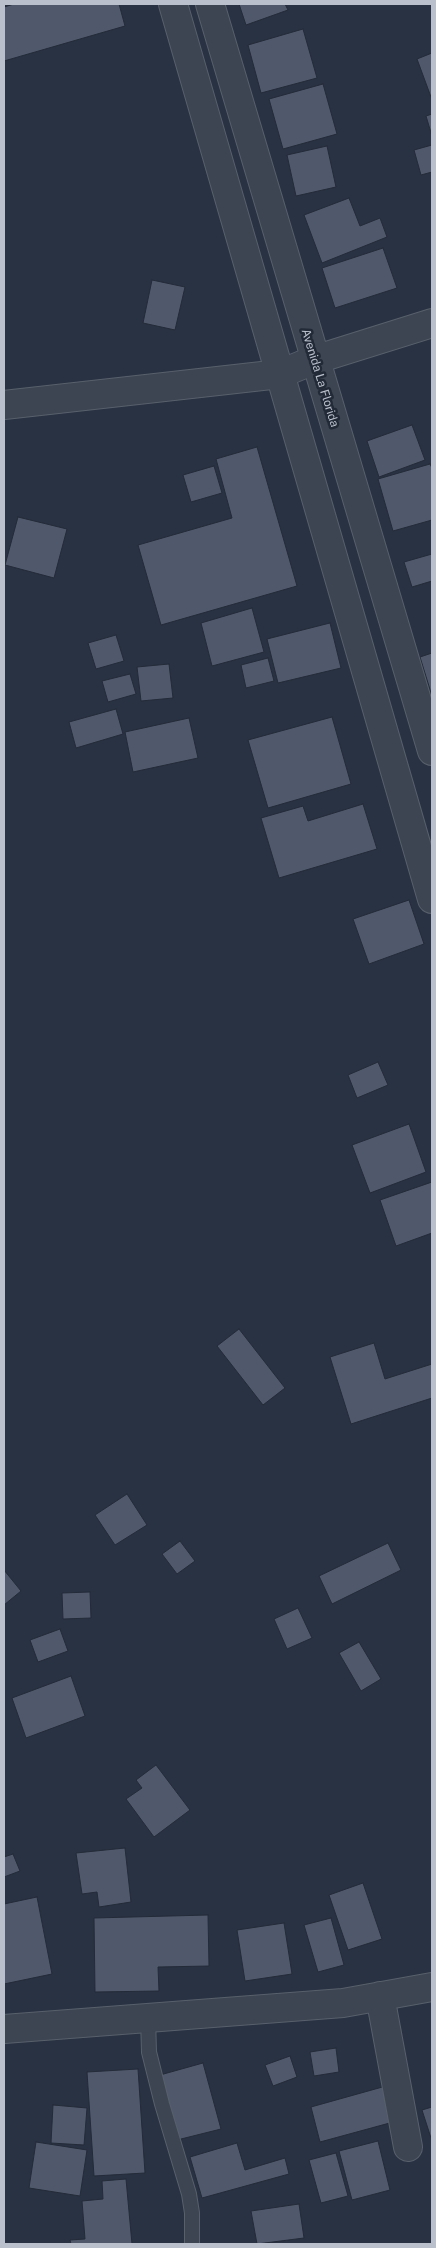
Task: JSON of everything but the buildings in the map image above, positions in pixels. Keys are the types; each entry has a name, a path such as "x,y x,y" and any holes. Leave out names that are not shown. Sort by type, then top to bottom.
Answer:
{"street":[{"path":"173,4 432,899"},
{"name":"Avenida La Florida","path":"210,4 314,360 432,751"},
{"path":"4,405 280,374 314,360 432,323"},
{"path":"4,2029 343,2003 432,1987"},
{"path":"380,1996 408,2147"}],"lane":[{"path":"148,2018 149,2052 162,2104 189,2194 192,2214 192,2244"}]}
